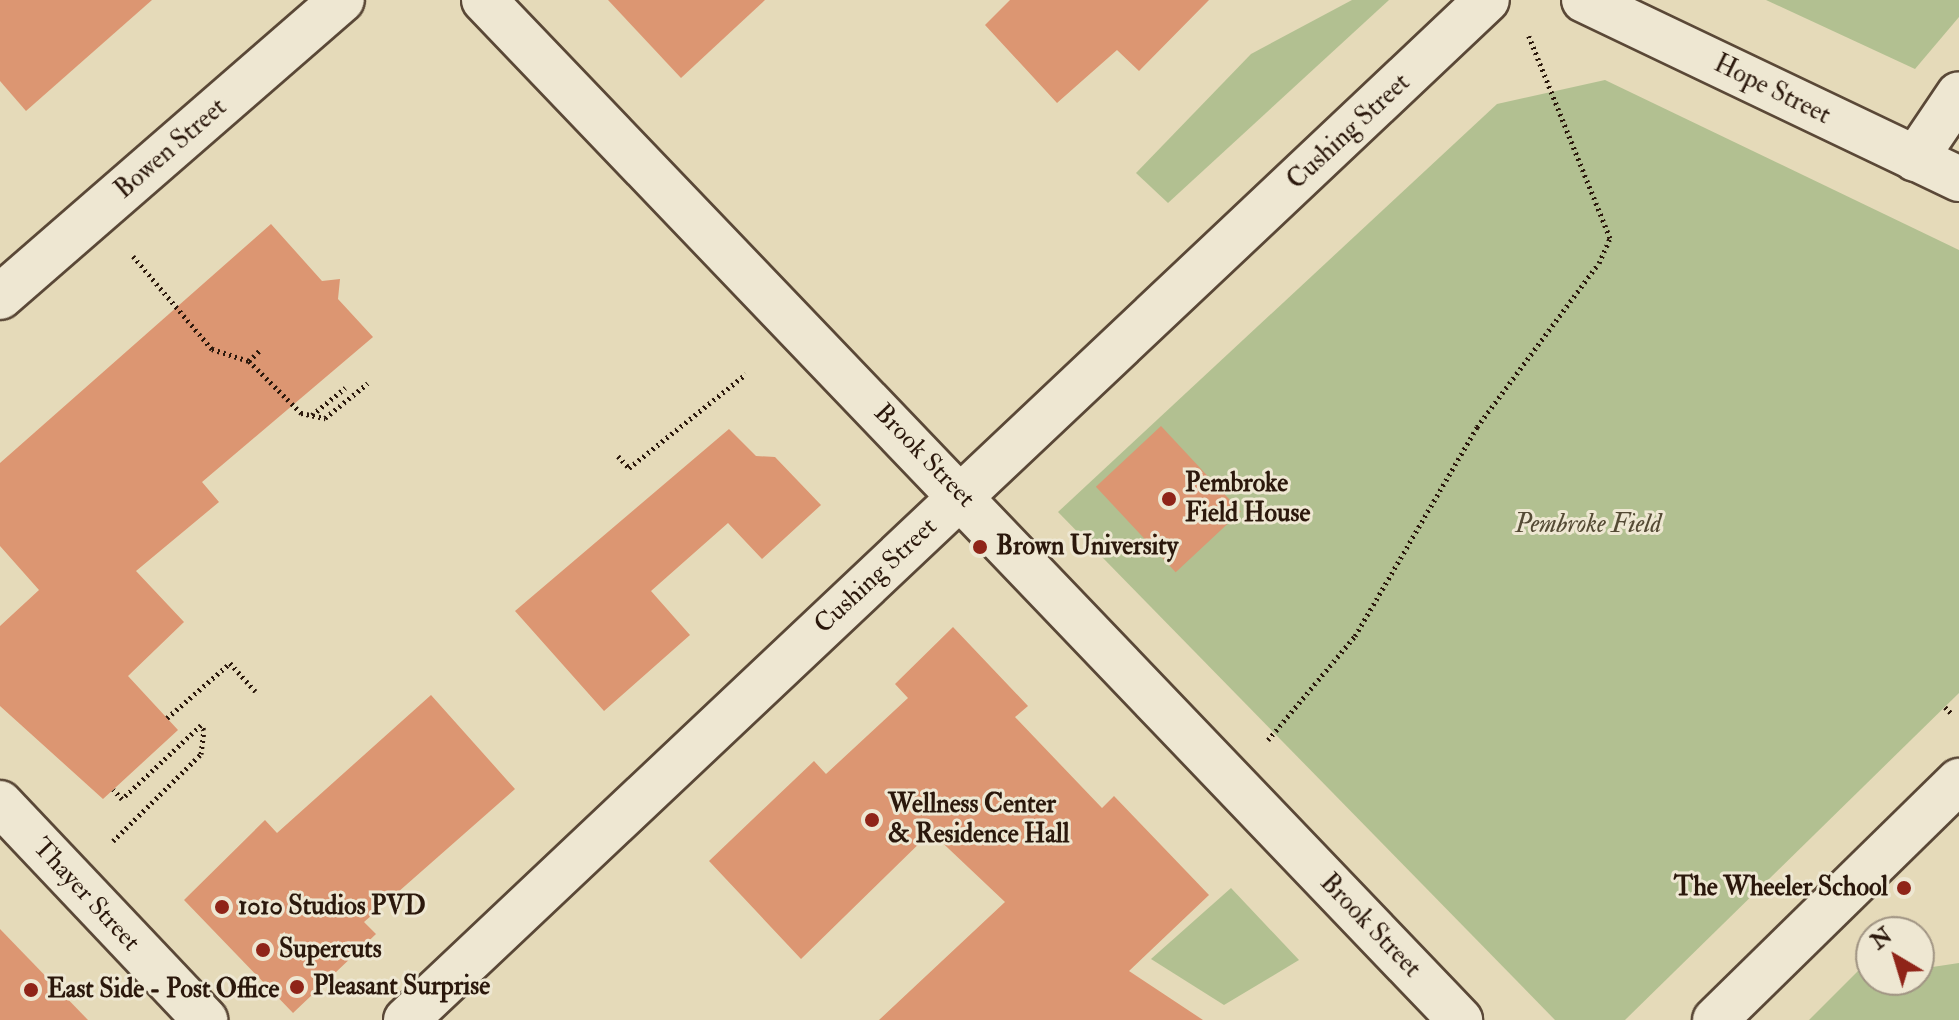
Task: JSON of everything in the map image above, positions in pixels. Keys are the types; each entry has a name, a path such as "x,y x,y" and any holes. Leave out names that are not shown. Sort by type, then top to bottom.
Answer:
{"street":[{"name":"Bowen Street","path":"0,297 342,0"},
{"name":"Brook Street","path":"484,0 962,496 1460,1020"},
{"name":"Cushing Street","path":"406,1020 1487,0"},
{"name":"Hope Street","path":"1584,0 1959,179"},
{"path":"1915,159 1959,94"},
{"path":"1715,1020 1959,781"},
{"name":"Thayer Street","path":"0,803 205,1020"}],"path":[{"path":"1268,740 1355,636 1477,427 1599,263 1610,238 1529,36"},
{"path":"133,256 212,349 249,361 311,416 325,418 368,383"},
{"path":"249,361 260,350"},
{"path":"618,456 629,468 746,374"},
{"path":"311,416 345,388"},
{"path":"167,718 230,663 255,691"},
{"path":"1945,707 1953,715"},
{"path":"113,789 122,799 201,725 204,730 201,754 113,841"}],"green space":[{"path":"1352,0 1389,0 1168,203 1136,173 1251,54"},
{"path":"1766,0 1959,0 1959,17 1915,69"},
{"name":"Pembroke Field","path":"1605,80 1959,250 1959,693 1625,1020 1555,1020 1058,512 1497,104"},
{"path":"1231,888 1299,960 1224,1005 1151,959"},
{"path":"1959,963 1959,1020 1809,1020 1855,974 1855,996 1935,996 1935,967"}],"building":[{"path":"0,0 152,0 26,111 0,81"},
{"path":"608,0 765,0 681,78"},
{"path":"1010,0 1209,0 1139,71 1117,50 1057,103 985,25"},
{"path":"271,224 322,281 340,279 338,299 373,337 202,482 219,502 136,571 184,622 128,676 178,730 103,799 0,706 0,626 39,590 0,546 0,463"},
{"name":"Pembroke Field House","path":"1161,426 1241,512 1176,572 1096,487"},
{"path":"729,429 756,456 775,457 821,505 762,559 728,523 651,591 690,635 604,711 515,611"},
{"name":"Wellness Center & Residence Hall","path":"953,627 1028,706 1015,717 1102,808 1114,796 1209,895 1129,971 1203,1020 879,1020 1005,902 931,832 801,959 709,861 814,761 826,774 908,698 895,684"},
{"path":"431,695 515,789 364,922 376,934 293,1013 184,900 265,820 277,833"},
{"path":"0,929 88,1020 0,1020"}],"place":[{"name":"Pembroke Field House","path":"1169,499"},
{"name":"Brown University","path":"980,547"},
{"name":"Wellness Center & Residence Hall","path":"872,820"},
{"name":"The Wheeler School","path":"1904,888"},
{"name":"1010 Studios PVD","path":"222,907"},
{"name":"Supercuts","path":"263,950"},
{"name":"Pleasant Surprise","path":"297,987"},
{"name":"East Side - Post Office","path":"31,990"}]}
